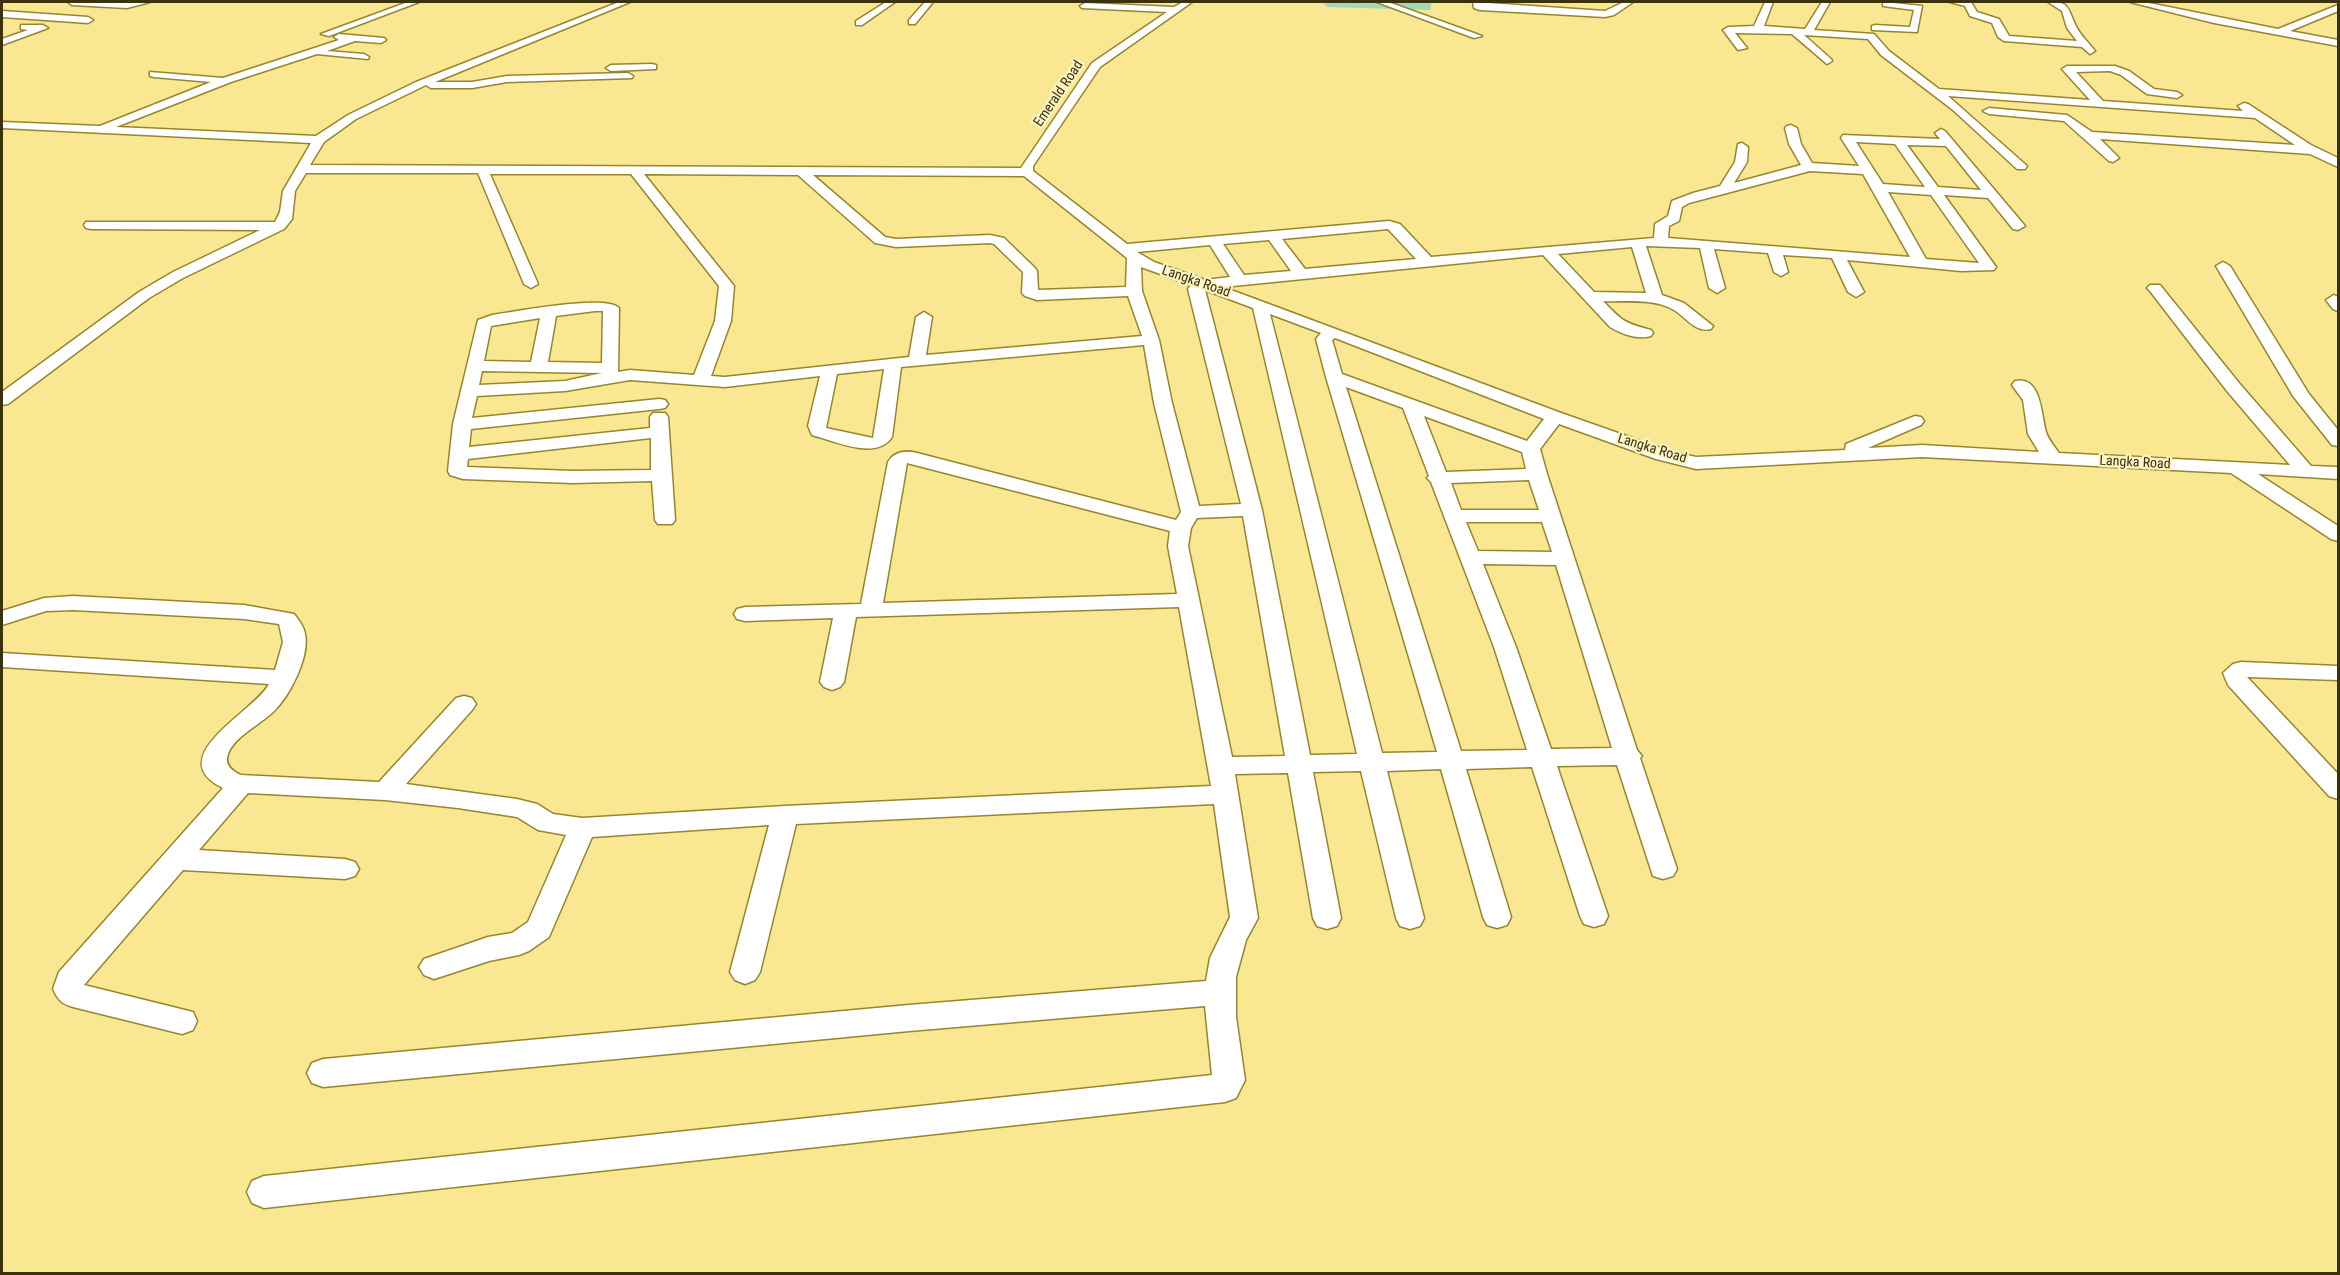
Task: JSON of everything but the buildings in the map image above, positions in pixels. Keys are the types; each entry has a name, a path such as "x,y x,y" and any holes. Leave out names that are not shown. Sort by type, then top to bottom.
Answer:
{"street":[{"path":"70,2 127,5 146,2"},
{"path":"381,40 316,37 415,2"},
{"path":"2,400 144,296 178,275 279,226 287,212 289,190 319,140 364,110 420,84 626,2"},
{"path":"859,23 891,2"},
{"path":"912,22 929,2"},
{"name":"Emerald Road","path":"1027,172 1027,166 1089,72 1107,55 1188,2"},
{"path":"1381,2 1477,36"},
{"path":"1478,2 1478,7 1609,14 1629,2"},
{"path":"1532,10 1545,2"},
{"path":"1573,12 1589,2"},
{"path":"1758,29 1769,2"},
{"path":"1808,32 1826,2"},
{"path":"1954,2 1968,4 1975,15 1996,21 2003,37 2007,39 2084,44"},
{"path":"2052,2 2066,10 2072,28 2106,67"},
{"path":"2134,2 2338,43"},
{"path":"2,10 18,6"},
{"path":"1085,6 1175,10"},
{"path":"2278,32 2338,8"},
{"path":"2,10 88,20"},
{"path":"1742,48 1728,30 1808,32 1880,17 1885,53 1957,108 2021,166"},
{"path":"2,42 43,28 10,26"},
{"path":"1794,31 1827,61"},
{"path":"2,36 17,37"},
{"path":"98,130 227,80 352,39"},
{"path":"310,53 364,57"},
{"path":"278,63 309,67"},
{"path":"454,71 652,67"},
{"path":"2099,104 2067,69 2106,67 2126,73 2151,92 2187,96"},
{"path":"154,74 263,83"},
{"path":"420,84 462,85 507,79 628,76"},
{"path":"1936,92 2258,115"},
{"path":"2233,100 2311,149 2338,163"},
{"path":"1957,108 2067,118 2113,158"},
{"path":"121,110 141,112"},
{"path":"2,125 319,140"},
{"path":"1791,128 1795,144 1808,167"},
{"path":"2089,135 2311,149"},
{"path":"1920,261 1848,137 1898,140 1945,138 2018,226"},
{"path":"1327,918 1252,510 1236,440 1195,291 1203,285 1240,280 1638,242 1706,244 1985,268 1989,265 1932,190 1898,140"},
{"path":"1723,191 1741,162 1742,147"},
{"path":"1661,242 1662,224 1674,218 1677,203 1694,195 1723,191 1791,174 1808,167 1866,170"},
{"path":"303,169 1027,172"},
{"path":"482,169 531,284"},
{"path":"634,170 726,286 726,307 701,379"},
{"path":"802,172 880,240 896,243 990,239 999,241 1030,271 1030,292 1037,295 1134,291"},
{"name":"Langka Road","path":"1027,172 1129,253 1149,265 1556,417 1664,455 1696,463 1840,453 1922,451 2338,473"},
{"path":"1879,188 1991,194"},
{"path":"91,225 279,226"},
{"path":"264,1192 1225,1088 1229,1080 1219,992 1221,966 1226,949 1244,918 1221,766 1178,546 1186,520 1151,340 1134,291 1129,253 1214,241 1393,226 1428,263"},
{"path":"1334,231 1348,246"},
{"path":"1273,236 1301,274"},
{"path":"1214,241 1240,280"},
{"path":"1638,242 1654,298"},
{"path":"1706,244 1717,288"},
{"path":"1774,250 1781,272"},
{"path":"1547,251 1619,326 1645,333"},
{"path":"1837,254 1856,292"},
{"path":"2223,266 2302,396 2338,441"},
{"path":"2155,288 2306,472"},
{"path":"1588,296 1654,298 1678,306 1704,326"},
{"path":"1260,305 1410,918"},
{"path":"609,372 611,309 601,306 492,320 484,323 462,424 456,468 463,473 573,477 661,476"},
{"path":"539,365 549,312"},
{"path":"917,361 924,317"},
{"path":"1333,332 1324,339 1334,377 1416,638 1497,917"},
{"path":"475,366 539,365 736,381 893,363 1151,340"},
{"path":"830,370 817,426 818,431 871,444 883,437 893,363"},
{"path":"469,391 565,386 609,372"},
{"path":"662,376 659,432 665,520"},
{"path":"1334,377 1531,449"},
{"path":"2021,385 2032,400 2037,434 2053,458"},
{"path":"462,424 659,404"},
{"path":"1411,406 1437,478 1506,647 1540,758 1594,916"},
{"path":"1531,449 1556,417"},
{"path":"1840,453 1915,421"},
{"path":"458,454 659,432"},
{"path":"1531,449 1663,868"},
{"path":"871,609 897,462 904,457 1186,520 1252,510"},
{"path":"2236,469 2338,536"},
{"path":"1437,478 1537,474"},
{"path":"1453,516 1551,516"},
{"path":"1470,557 1565,559"},
{"path":"744,614 1188,600"},
{"path":"2,618 44,605 72,603 273,615 286,619 295,633 294,647 285,678 268,704 225,739 213,759 214,766 224,778 241,784 385,791 517,808 528,811 548,823 582,828 785,815 1225,794"},
{"path":"832,682 846,610"},
{"path":"2,660 285,678"},
{"path":"2338,673 2241,669 2235,673 2236,680 2338,790"},
{"path":"385,791 464,704"},
{"path":"1221,766 1629,756"},
{"path":"182,1021 73,995 68,989 76,972 241,784"},
{"path":"745,972 785,815"},
{"path":"434,967 488,949 519,943 539,929 582,828"},
{"path":"176,859 345,869"},
{"path":"323,1073 898,1019 1219,992"}],"green space":[{"path":"1323,2 1432,2 1430,10 1327,7"}]}
